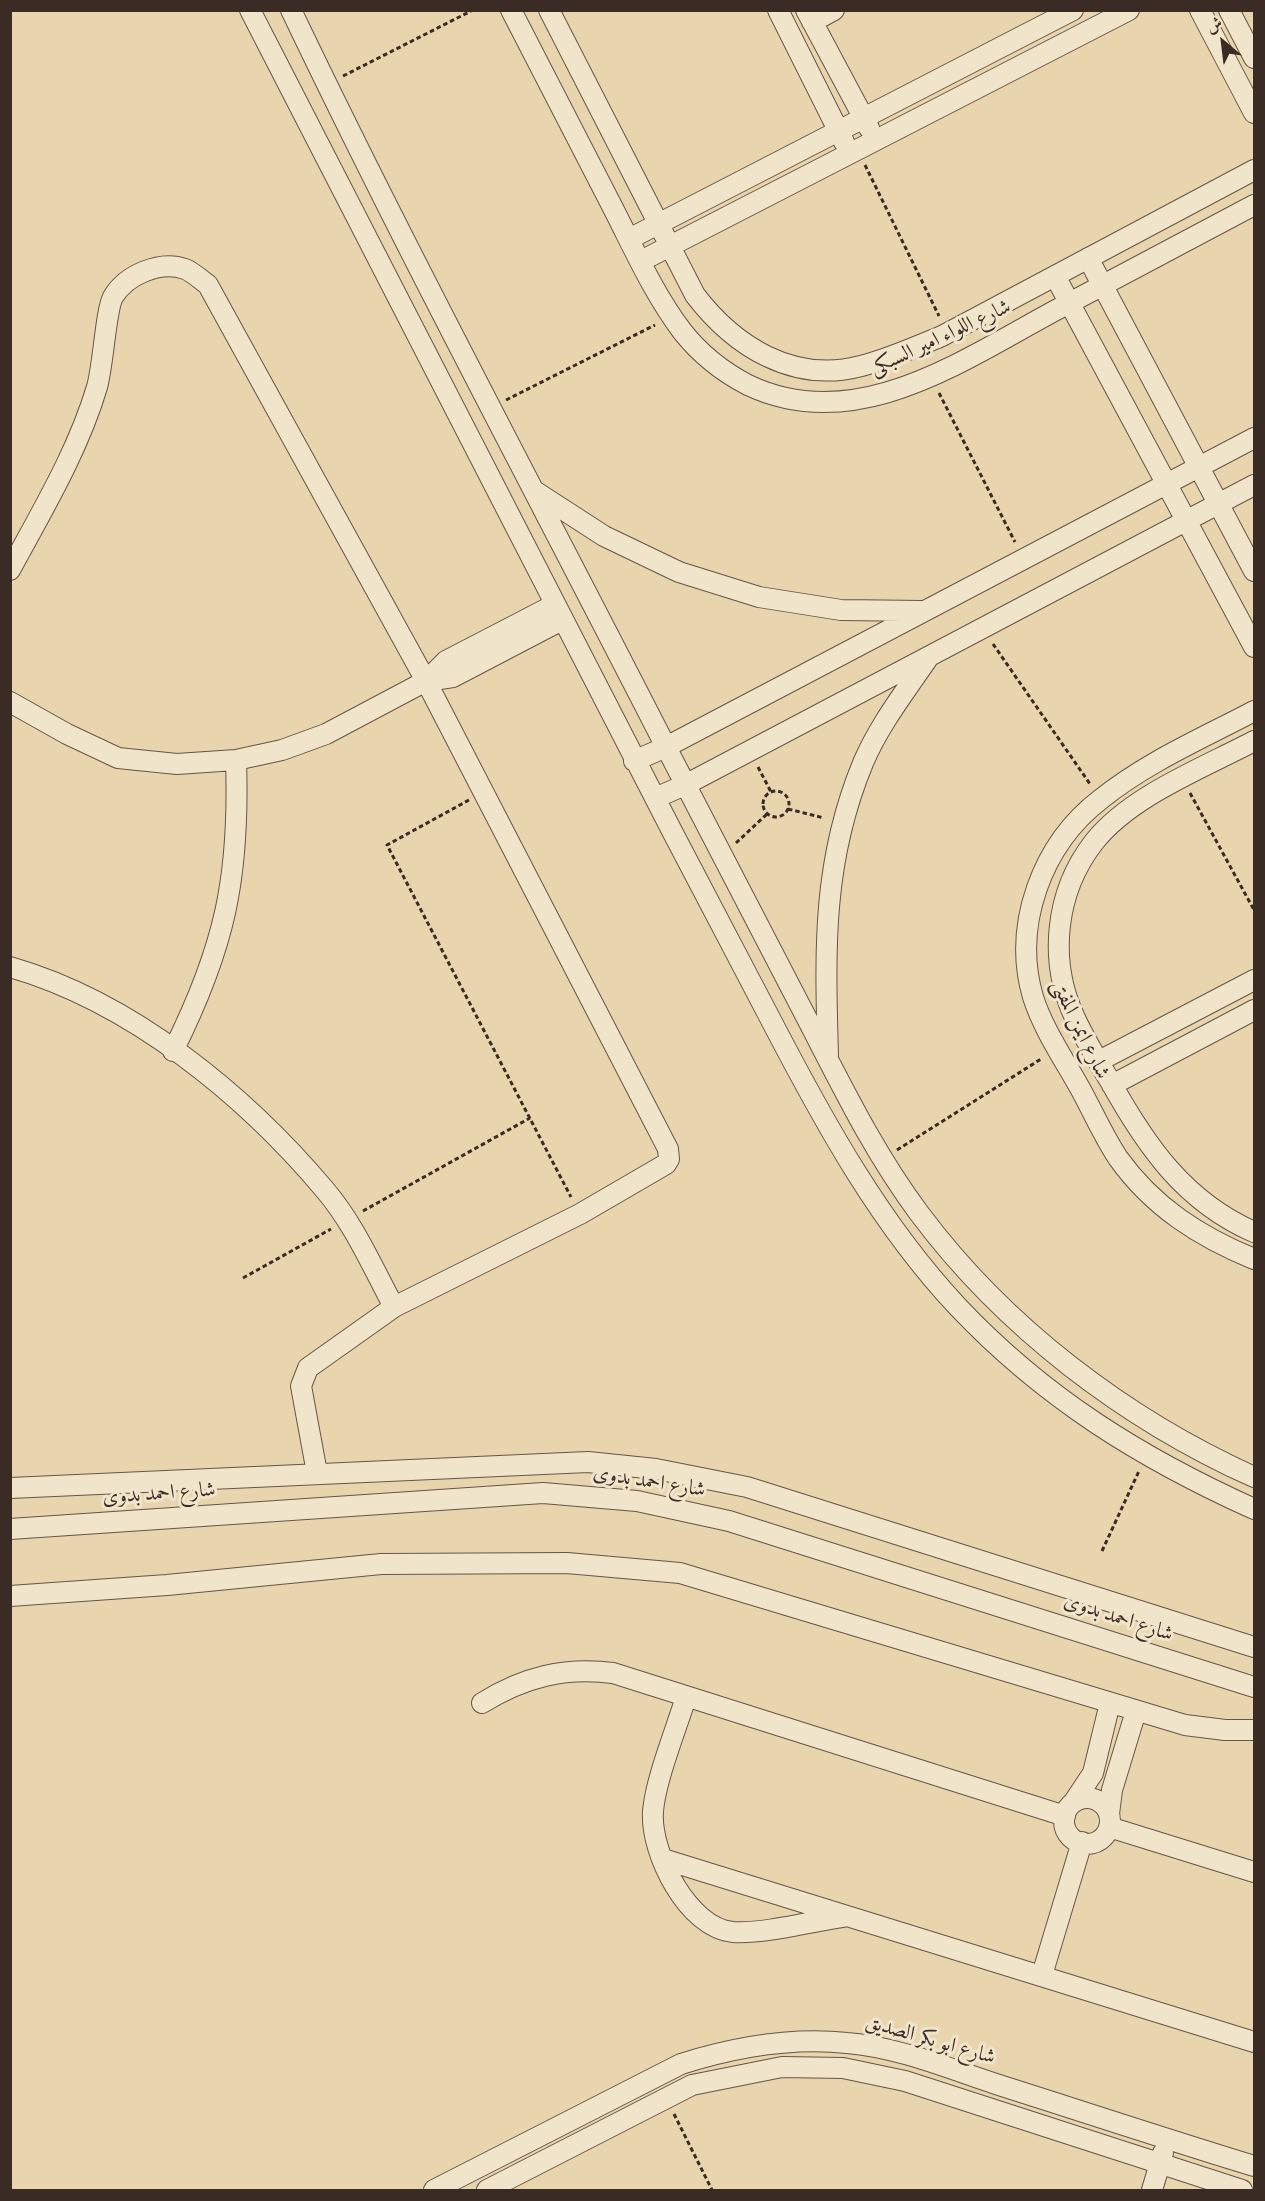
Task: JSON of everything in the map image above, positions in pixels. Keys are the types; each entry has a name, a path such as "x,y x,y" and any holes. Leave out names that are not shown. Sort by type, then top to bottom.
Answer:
{"street":[{"path":"250,10 634,761 817,1109 858,1175 914,1254 959,1308 1011,1359 1067,1405 1146,1455 1191,1480 1254,1509"},
{"path":"291,10 326,85 685,785 870,1140 883,1160 920,1214 978,1282 1026,1329 1078,1372 1132,1410 1190,1445 1254,1477"},
{"name":"شارع اللواء امير السبكى","path":"511,10 629,239 682,331 705,356 733,377 764,392 797,401 831,404 866,400 899,390 954,364 1254,206"},
{"name":"شارع اللواء امير السبكى","path":"549,10 695,295 714,320 738,341 765,357 785,363 826,370 858,367 888,358 944,334 1254,170"},
{"path":"778,10 838,131 861,148"},
{"path":"834,10 809,16 863,118 861,148"},
{"path":"629,239 1073,10"},
{"path":"641,261 1129,10"},
{"path":"1200,10 1254,112"},
{"path":"1229,10 1254,58"},
{"path":"1088,258 1254,570"},
{"path":"10,570 64,469 83,425 97,386 112,298 131,277 157,267 185,269 208,285 426,681 669,1154 666,1164 580,1214 394,1307 308,1368 302,1378 303,1400 317,1473"},
{"path":"1055,276 1254,647"},
{"path":"944,334 954,364"},
{"path":"634,761 666,747 1254,438"},
{"path":"655,798 685,785 1254,485"},
{"path":"535,490 604,536 679,572 759,597 841,610 924,611"},
{"path":"10,702 67,734 118,758 177,764 237,760 282,750 326,735 426,681 446,661 558,612"},
{"path":"829,1061 825,973 828,893 842,823 864,762 894,708 931,655"},
{"name":"شارع ايمن المفتى","path":"1254,711 1148,767 1100,799 1074,824 1050,858 1033,896 1026,930 1026,965 1034,999 1117,1157 1145,1191 1178,1220 1215,1243 1254,1259"},
{"name":"شارع ايمن المفتى","path":"1254,741 1182,778 1127,811 1095,840 1077,867 1065,896 1059,926 1059,958 1063,987 1074,1018 1156,1156 1179,1182 1206,1205 1254,1232"},
{"path":"173,1051 201,996 225,919 233,880 238,820 237,760"},
{"path":"10,967 83,995 129,1020 216,1081 254,1116 326,1191 346,1220 394,1307"},
{"path":"1099,1061 1254,980"},
{"path":"1112,1085 1254,1010"},
{"name":"شارع احمد بدوى","path":"10,1488 588,1462 656,1469 747,1487 1254,1647"},
{"name":"شارع احمد بدوى","path":"10,1529 543,1493 637,1501 729,1521 1254,1687"},
{"path":"10,1596 167,1585 381,1564 567,1563 680,1573 1185,1725 1225,1730 1254,1730"},
{"path":"482,1703 500,1692 537,1676 576,1671 613,1673 1069,1810"},
{"path":"687,1697 653,1810 653,1827 663,1858 690,1910 702,1921 733,1932 851,1915"},
{"path":"1110,1702 1093,1773 1069,1810 1069,1834 1082,1842 1097,1841 1109,1821 1113,1784 1136,1711"},
{"path":"1069,1810 1085,1798 1097,1800 1109,1821 1254,1872"},
{"path":"1042,1975 1082,1842"},
{"path":"663,1858 1254,2042"},
{"name":"شارع ابو بكر الصديق","path":"434,2190 671,2068 711,2054 773,2043 812,2040 850,2043 909,2056 1254,2166"},
{"path":"487,2190 665,2097 721,2078 782,2067 843,2068 905,2080 1160,2165 1189,2183 1242,2190"},
{"path":"1152,2190 1168,2139"},
{"path":"1189,2183 1199,2149"}],"path":[{"path":"326,85 473,10"},
{"path":"861,148 944,334"},
{"path":"492,407 673,316"},
{"path":"930,375 1023,559"},
{"path":"982,628 1100,799"},
{"path":"750,751 771,792"},
{"path":"1182,778 1254,910"},
{"path":"483,792 387,845 580,1214"},
{"path":"771,792 785,795 788,809"},
{"path":"767,814 763,802 771,792"},
{"path":"788,809 842,823"},
{"path":"767,814 777,817 788,809"},
{"path":"722,855 767,814"},
{"path":"883,1160 1058,1048"},
{"path":"243,1278 530,1118"},
{"path":"1102,1551 1146,1455"},
{"path":"665,2097 712,2190"}]}
